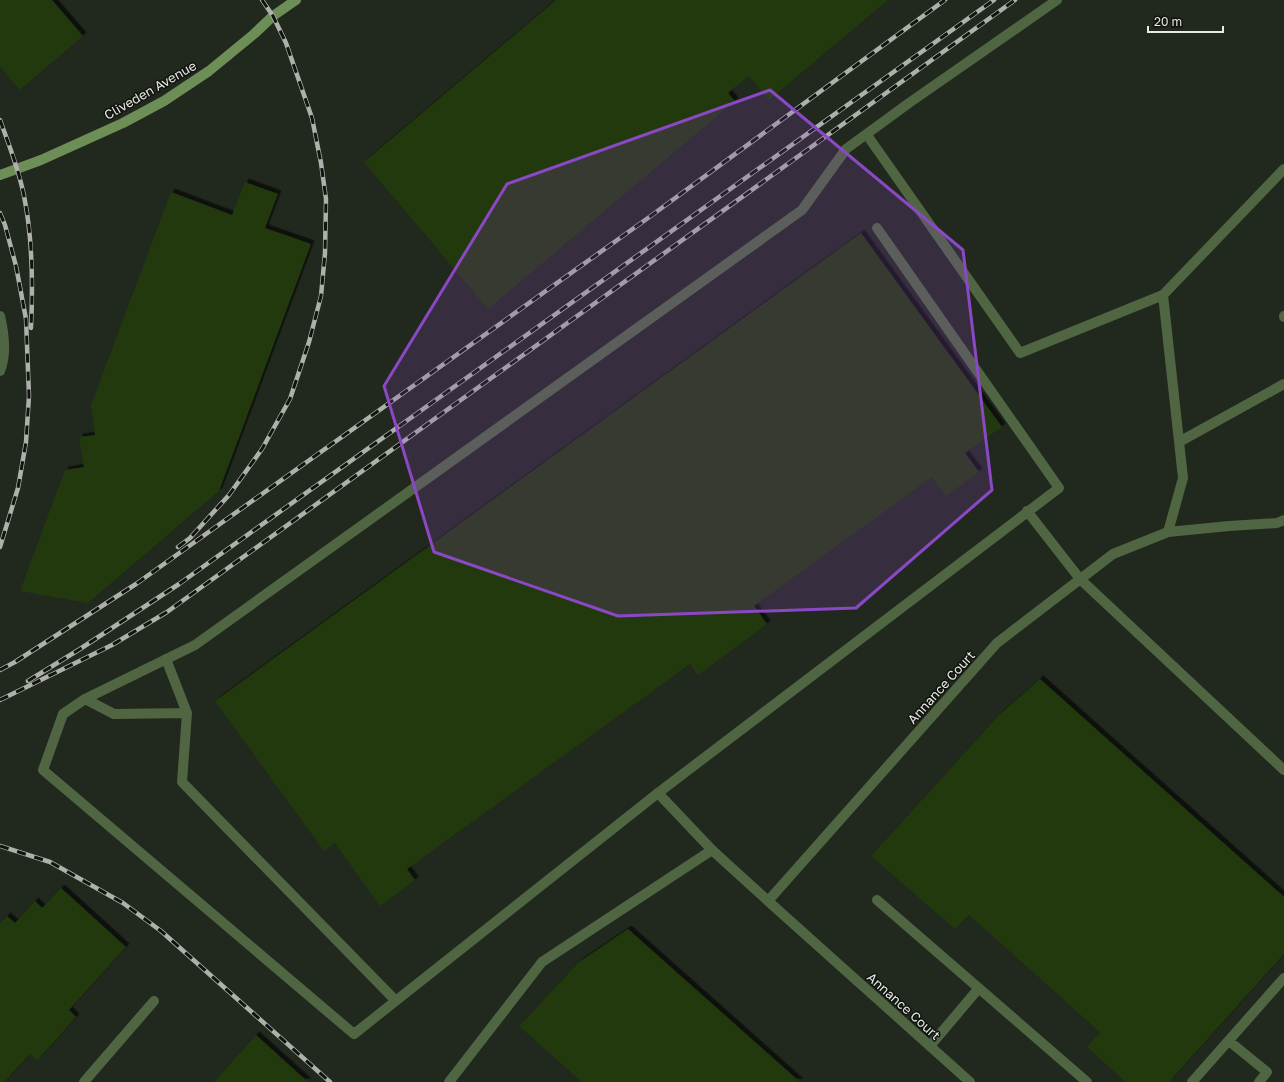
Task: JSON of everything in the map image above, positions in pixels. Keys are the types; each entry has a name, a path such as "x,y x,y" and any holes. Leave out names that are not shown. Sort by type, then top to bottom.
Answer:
{"street":[{"name":"Cliveden Avenue","path":"0,175 41,160 109,130 164,101 209,71 254,34 273,16 296,0"},
{"path":"877,228 1059,488 658,793 354,1034 43,770 63,714 85,699 195,645 802,210 846,150 1057,0"},
{"path":"867,135 1020,352 1163,295 1284,169"},
{"path":"1163,295 1183,478 1168,532"},
{"path":"0,316 4,330 4,362 0,371"},
{"path":"1180,442 1284,384"},
{"path":"1027,512 1080,578 1284,770"},
{"name":"Annance Court","path":"768,901 997,643 1112,554 1168,532 1277,523 1284,520"},
{"path":"166,659 187,713 182,782 396,1001"},
{"path":"85,699 114,714 187,713"},
{"name":"Annance Court","path":"658,793 712,850 970,1082"},
{"path":"449,1082 542,962 712,850"},
{"path":"878,900 1087,1082"},
{"path":"1192,1082 1284,978"},
{"path":"930,1046 979,988"},
{"path":"84,1082 154,1001"},
{"path":"1229,1040 1268,1072 1259,1082"}],"highlighted area":[{"path":"770,90 963,250 992,490 856,608 618,616 434,552 384,386 507,184"}],"shaded area":[{"path":"0,0 1284,0 1284,1082 0,1082"}],"building":[{"path":"0,0 52,0 83,36 20,90 0,67"},
{"path":"556,0 888,0 769,100 749,76 728,93 735,101 488,309 364,162"},
{"path":"245,182 278,194 265,228 311,244 219,491 88,603 20,591 65,470 84,467 79,437 95,435 91,405 171,192 232,215"},
{"path":"861,233 1002,427 965,453 979,472 946,496 932,477 754,606 767,624 698,675 690,664 407,869 415,880 380,906 335,843 324,851 215,701"},
{"path":"1040,679 1284,897 1284,954 1169,1082 1126,1082 1087,1047 1100,1032 969,915 955,929 871,856 999,715"},
{"path":"61,888 126,947 69,1010 76,1017 37,1061 30,1054 4,1082 0,1082 0,924 7,916 15,923 35,901 42,908"},
{"path":"628,929 800,1082 582,1082 519,1026 579,962"},
{"path":"256,1035 308,1082 214,1082"}],"railway":[{"path":"178,547 190,538 229,495 262,449 290,399 309,342 321,296 325,253 326,199 321,163 312,118 286,43 273,16 262,0"},
{"path":"0,670 15,662 136,584 648,218 945,0"},
{"path":"28,681 179,584 994,0"},
{"path":"0,700 112,645 167,612 1015,0"},
{"path":"0,120 14,158 27,212 32,262 31,328"},
{"path":"0,213 5,225 16,266 26,319 29,396 26,442 18,488 0,547"},
{"path":"0,846 50,862 123,903 161,931 330,1082"}]}
